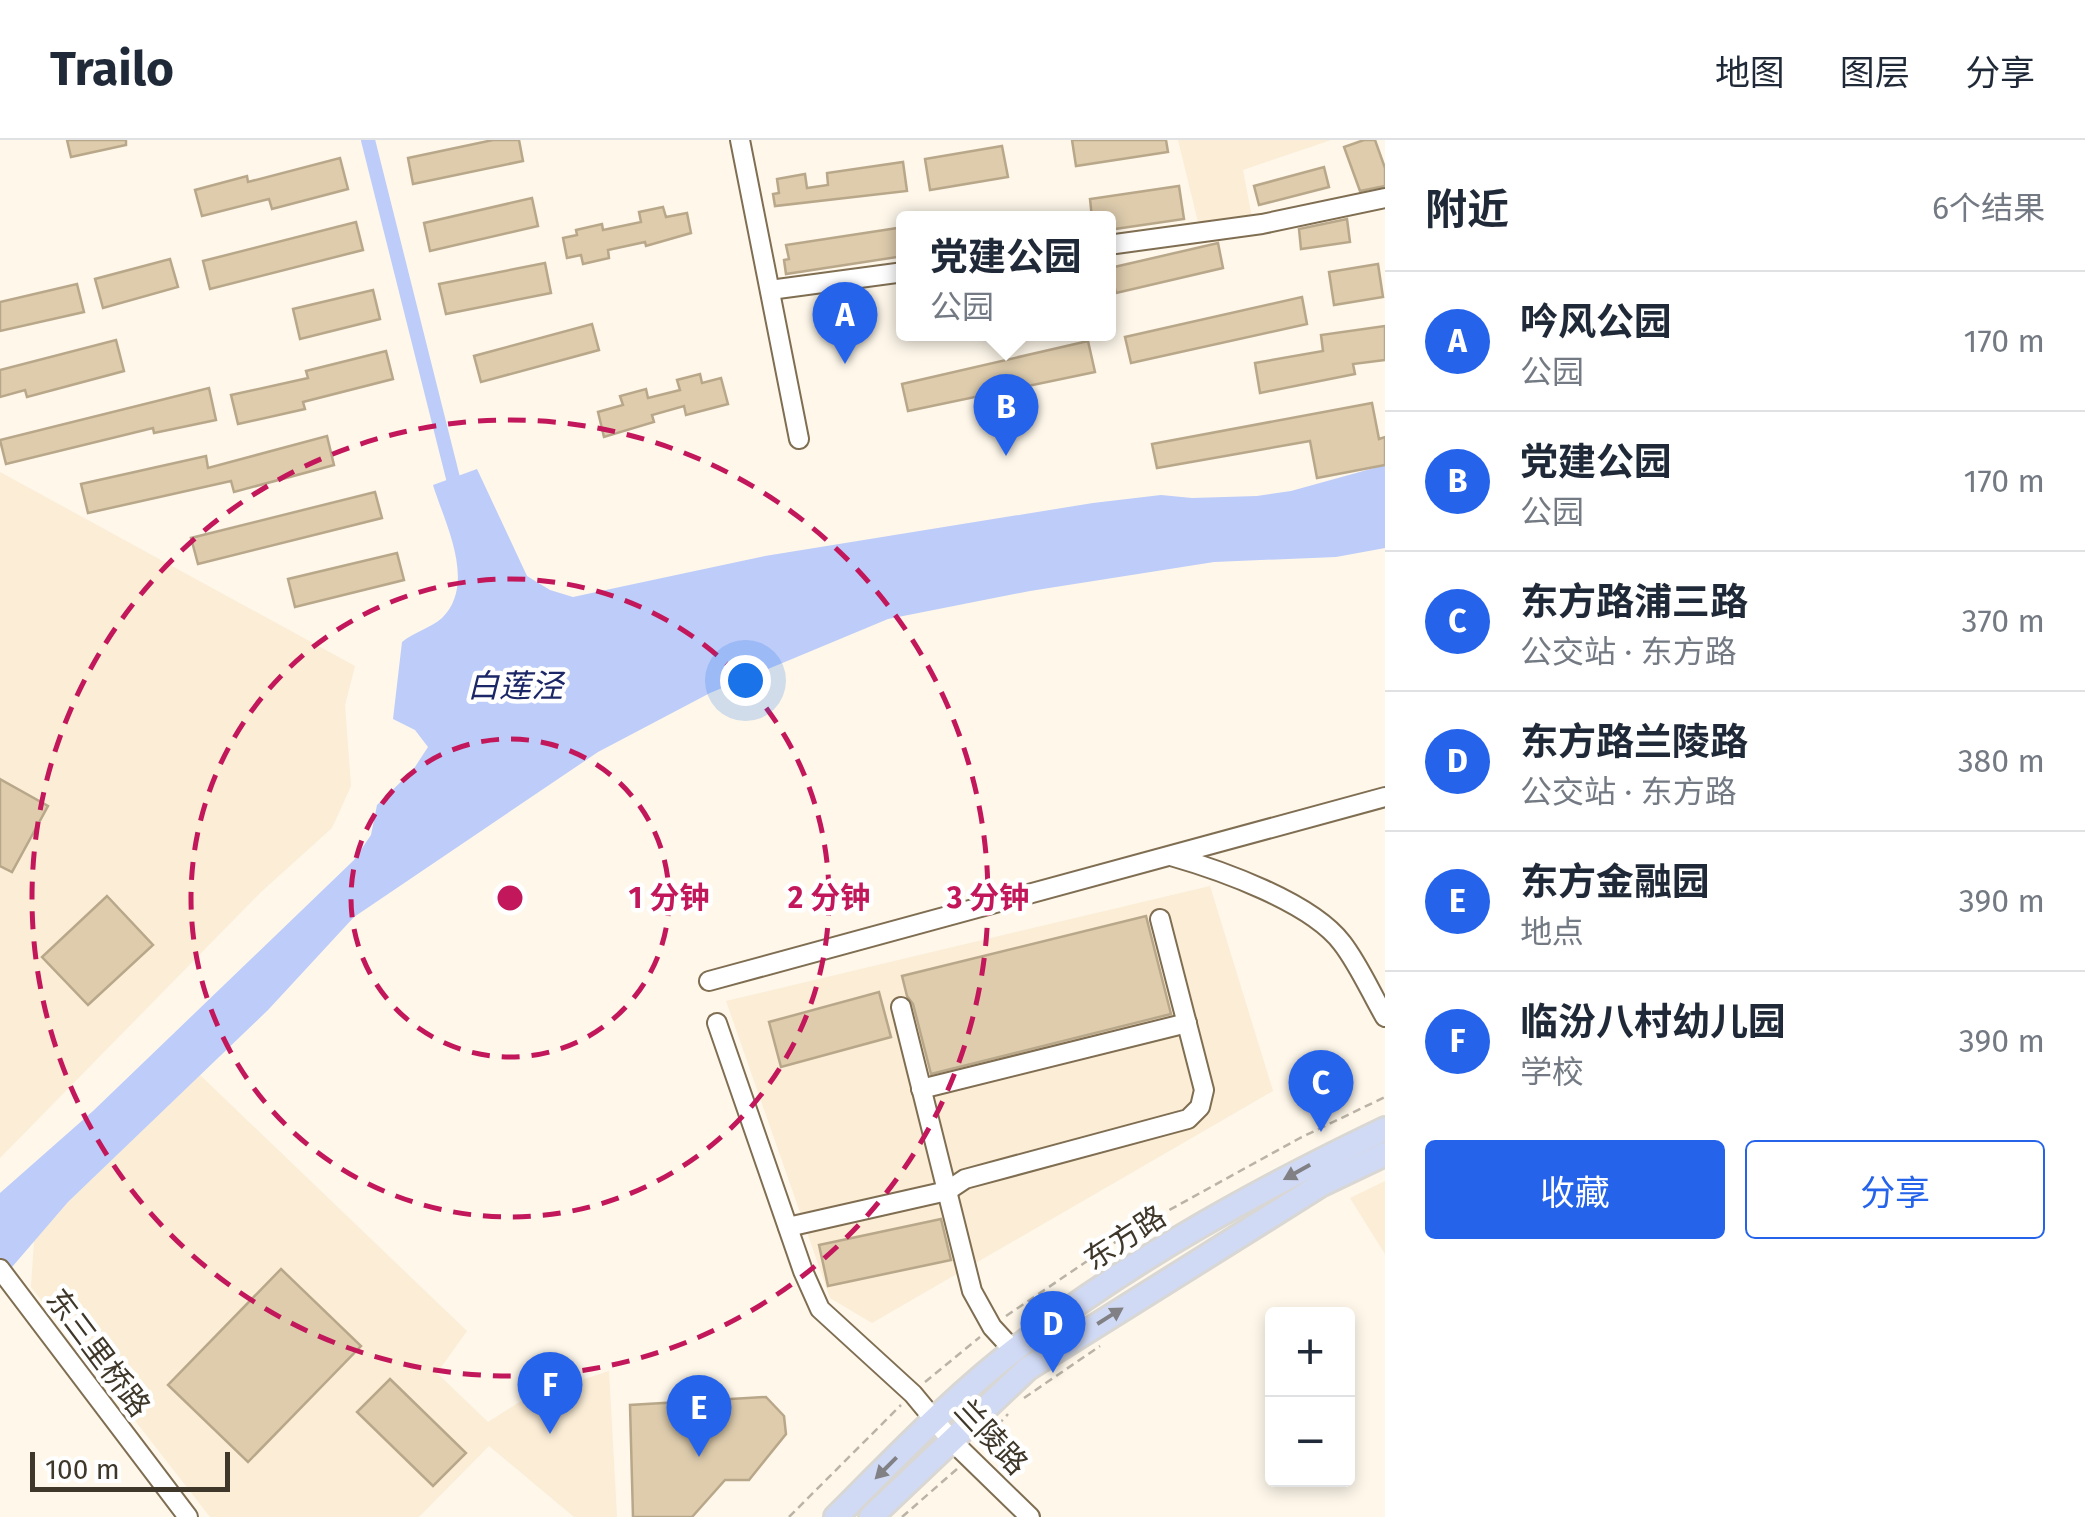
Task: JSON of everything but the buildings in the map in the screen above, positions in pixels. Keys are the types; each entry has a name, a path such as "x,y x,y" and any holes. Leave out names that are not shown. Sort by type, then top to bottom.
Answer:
{"main road":[{"name":"东方路","path":"836,1517 935,1418 1014,1351 1151,1254 1311,1164 1385,1129"},
{"name":"东方路","path":"871,1517 961,1450 1027,1369 1322,1184 1385,1154"}],"street":[{"path":"740,140 799,440"},
{"path":"1116,243 1262,224 1385,198"},
{"path":"770,290 896,273"},
{"path":"710,982 1385,797"},
{"path":"1169,856 1218,870 1300,908 1341,941 1385,1017"},
{"path":"788,1228 947,1190 965,1179 1188,1119 1200,1108 1204,1090 1160,919"},
{"path":"901,1006 972,1292 992,1327 1014,1351"},
{"name":"兰陵路","path":"718,1023 820,1309 913,1394 961,1450 1030,1517"},
{"path":"921,1088 1187,1023"},
{"name":"东三里桥路","path":"5,1276 188,1517"}],"path":[{"path":"902,1517 961,1450 1018,1402 1109,1340"}],"shaded area":[{"path":"1178,140 1331,140 1243,170 1252,218 1199,226"},
{"path":"0,472 355,666 345,705 351,786 332,828 261,892 0,1158"},
{"path":"1210,886 1273,1091 872,1323 830,1298 726,1001"},
{"path":"200,1075 467,1331 437,1373 488,1422 526,1398 609,1371 617,1517 574,1517 489,1446 419,1517 210,1517 31,1287 34,1241 68,1202"},
{"path":"1385,1181 1385,1254 1350,1198"}],"water":[{"name":"白莲泾","path":"1385,465 1385,548 1336,557 1214,562 1030,591 888,619 710,693 598,752 354,917 268,1010 68,1202 0,1281 0,1193 93,1111 354,860 371,835 377,805 413,770 428,747 415,730 393,719 402,642 442,618 457,588 455,553 433,485 477,469 527,576 550,590 573,597 765,556 1093,503 1161,495 1257,496 1291,491"}],"waterway":[{"path":"368,140 457,494"}],"place":[{"name":"吟风公园","path":"845,364"},
{"name":"党建公园","path":"1006,456"},
{"name":"东方路浦三路","path":"1321,1132"},
{"name":"东方路兰陵路","path":"1053,1373"},
{"name":"临汾八村幼儿园","path":"550,1434"},
{"name":"东方金融园","path":"699,1457"}]}
